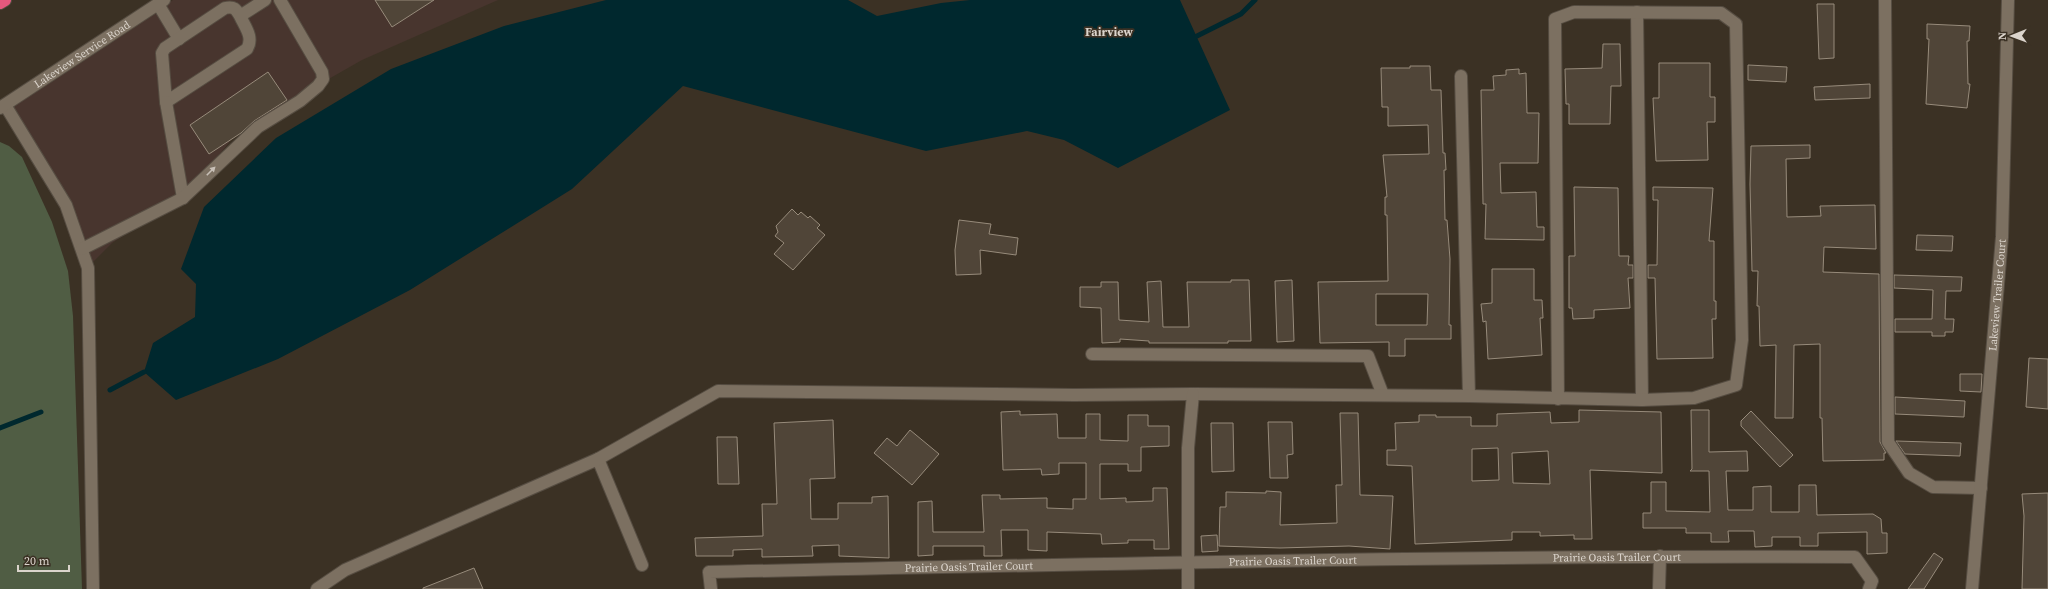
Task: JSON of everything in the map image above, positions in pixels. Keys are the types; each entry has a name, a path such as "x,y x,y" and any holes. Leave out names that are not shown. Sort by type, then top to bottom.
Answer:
{"highway":[{"path":"0,3 5,0"}],"street":[{"path":"240,16 265,0"},
{"path":"82,249 183,198 258,127 300,101 318,86 323,79 322,72 280,0"},
{"path":"1885,0 1888,442 1909,473 1934,487 1981,488"},
{"name":"Lakeview Trailer Court","path":"1972,589 2002,237 2008,0"},
{"path":"161,2 179,39"},
{"name":"Lakeview Service Road","path":"3,106 161,2"},
{"path":"166,102 247,49 250,43 250,37 236,9 231,6 225,8 165,48 162,53 166,102 183,198"},
{"path":"317,589 345,570 598,459 718,391 1074,395 1383,395 1469,396 1558,399 1642,400 1694,398 1736,385 1742,340 1736,24 1721,14 1574,12 1555,19 1558,399"},
{"path":"1637,12 1642,400"},
{"path":"1461,76 1469,396"},
{"path":"3,106 66,205 88,268 93,589"},
{"path":"1092,354 1368,356 1383,395"},
{"path":"1188,589 1188,448 1193,394"},
{"path":"598,459 642,565"},
{"path":"1660,556 1660,589"},
{"name":"Prairie Oasis Trailer Court","path":"711,589 709,572 1188,562 1660,556 1855,557 1872,581 1869,589"}],"shaded area":[{"path":"173,0 498,0 362,60 239,130 187,195 112,243 89,266 70,208 9,105"}],"green space":[{"path":"0,142 9,146 22,157 52,222 68,271 73,316 82,589 0,589"}],"water":[{"path":"606,0 848,0 877,16 941,3 970,0 1180,0 1230,110 1118,168 1064,140 1027,131 926,151 683,86 572,189 410,290 278,359 176,400 144,372 153,343 195,317 196,284 181,269 204,207 276,138 391,69 504,26"}],"building":[{"path":"375,0 434,0 392,27"},
{"path":"1817,4 1834,4 1834,58 1819,59"},
{"path":"1927,24 1970,26 1969,41 1967,41 1968,84 1970,84 1967,108 1926,104 1929,39 1927,39"},
{"path":"1603,44 1620,44 1621,86 1611,86 1610,124 1569,124 1569,104 1566,104 1565,69 1602,68"},
{"path":"1659,63 1710,63 1710,97 1715,97 1715,122 1707,122 1708,160 1656,161 1653,98 1659,98"},
{"path":"1748,65 1787,67 1786,82 1748,80"},
{"path":"1410,66 1430,66 1431,90 1441,90 1443,153 1445,153 1446,170 1444,170 1445,220 1447,220 1450,259 1449,325 1451,325 1451,339 1405,339 1405,356 1389,356 1389,342 1320,343 1318,282 1388,281 1387,215 1385,215 1385,197 1387,197 1383,155 1429,154 1428,125 1388,126 1388,107 1382,107 1381,68 1410,68","holes":["1376,294 1428,294 1427,325 1376,325"]},
{"path":"1519,69 1519,74 1526,73 1527,113 1539,113 1538,163 1500,163 1501,193 1536,192 1537,227 1544,227 1544,240 1485,239 1486,204 1483,204 1481,90 1494,90 1493,76 1506,75 1506,70"},
{"path":"268,72 287,100 254,121 241,133 209,154 190,125"},
{"path":"1870,84 1870,98 1815,100 1814,87"},
{"path":"1810,145 1810,158 1786,159 1787,217 1821,216 1820,206 1875,205 1876,249 1824,247 1823,272 1879,274 1880,442 1886,453 1884,453 1884,460 1823,461 1822,418 1820,418 1820,344 1794,345 1793,418 1775,418 1776,345 1760,346 1759,306 1757,306 1758,271 1752,271 1750,184 1751,146"},
{"path":"1574,187 1618,188 1619,256 1629,256 1628,265 1633,265 1633,278 1628,278 1630,308 1594,310 1594,318 1573,319 1572,308 1569,308 1569,256 1575,256"},
{"path":"1653,187 1713,188 1709,241 1714,241 1714,301 1716,301 1716,319 1712,319 1713,358 1657,359 1655,278 1648,278 1648,265 1657,265 1658,200 1653,200"},
{"path":"792,209 798,215 801,212 808,218 810,216 820,225 817,228 825,235 793,270 774,254 784,243 775,236 778,232 776,226"},
{"path":"959,220 991,224 989,234 1018,238 1016,255 980,250 981,274 956,275 955,250"},
{"path":"1917,235 1953,236 1952,251 1916,250"},
{"path":"1492,269 1534,269 1534,300 1542,300 1543,318 1540,318 1542,355 1488,359 1486,321 1483,322 1481,304 1492,303"},
{"path":"1894,275 1962,277 1961,291 1946,291 1945,319 1954,319 1953,332 1945,332 1945,336 1932,336 1932,332 1895,332 1895,319 1932,319 1933,290 1894,288"},
{"path":"1231,280 1249,280 1251,341 1228,341 1228,343 1149,343 1149,341 1120,339 1120,342 1102,343 1101,308 1080,307 1080,287 1101,287 1101,282 1118,282 1119,320 1149,322 1147,282 1161,281 1163,327 1189,327 1187,282 1231,282"},
{"path":"1292,280 1294,341 1277,342 1275,281"},
{"path":"2029,358 2048,359 2048,409 2026,407"},
{"path":"1960,374 1982,374 1981,392 1960,391"},
{"path":"1895,397 1965,401 1964,417 1895,414"},
{"path":"1579,410 1661,412 1662,473 1590,470 1592,539 1574,539 1574,535 1540,536 1540,532 1512,532 1512,540 1415,544 1412,466 1387,465 1387,450 1396,450 1395,423 1419,422 1419,415 1436,415 1436,417 1471,417 1471,426 1497,426 1497,414 1550,412 1551,423 1579,422","holes":["1498,448 1499,480 1472,481 1472,449","1548,451 1550,484 1513,483 1512,453"]},
{"path":"1691,410 1709,410 1709,452 1747,451 1748,471 1726,471 1728,510 1753,510 1753,487 1771,486 1771,512 1799,512 1799,485 1816,485 1817,515 1873,514 1881,519 1882,533 1887,533 1887,553 1867,554 1867,532 1818,533 1818,546 1800,546 1800,537 1772,537 1772,546 1755,547 1754,531 1728,531 1729,542 1711,542 1711,533 1686,533 1686,528 1643,528 1643,513 1651,513 1651,482 1666,482 1666,511 1710,512 1709,471 1690,471 1692,469"},
{"path":"1020,411 1020,415 1057,414 1058,438 1086,438 1086,414 1100,414 1100,440 1128,441 1128,415 1148,415 1148,426 1169,426 1169,446 1141,447 1141,471 1128,471 1128,464 1100,464 1100,499 1126,498 1126,502 1153,501 1153,488 1167,488 1169,549 1154,549 1154,540 1128,540 1128,543 1102,544 1101,534 1047,532 1047,551 1028,550 1028,530 1001,530 1002,556 984,556 984,546 933,546 933,555 918,556 918,502 932,501 933,532 984,532 982,495 1000,495 1000,499 1047,498 1047,508 1073,509 1073,499 1086,499 1086,463 1059,463 1059,474 1042,475 1041,469 1003,470 1001,412"},
{"path":"1751,411 1793,455 1780,467 1741,426 1741,421"},
{"path":"1340,413 1358,413 1360,495 1393,496 1390,549 1349,546 1280,548 1219,546 1220,507 1226,507 1226,492 1281,492 1280,525 1337,523 1336,485 1342,485"},
{"path":"833,420 835,478 810,479 811,519 838,519 838,503 872,503 872,497 888,496 889,558 839,556 839,545 812,546 813,556 762,557 762,549 733,550 733,556 696,556 695,538 763,536 762,504 777,504 774,423"},
{"path":"1268,422 1292,422 1293,454 1287,455 1288,478 1270,478"},
{"path":"1211,423 1233,423 1234,471 1212,472"},
{"path":"910,430 939,454 912,485 874,453 887,438 897,446"},
{"path":"717,437 737,437 739,484 718,484"},
{"path":"1896,441 1961,443 1960,456 1905,454"},
{"path":"2048,493 2048,589 2022,589 2024,516 2022,494"},
{"path":"1217,535 1218,551 1202,552 1201,536"},
{"path":"1934,553 1943,559 1924,589 1908,589"},
{"path":"474,568 483,589 423,589 423,588"}],"waterway":[{"path":"1197,36 1241,14 1255,0"},
{"path":"110,390 144,372"},
{"path":"0,428 41,412"}],"district":[{"name":"Fairview","path":"1109,32"}]}
